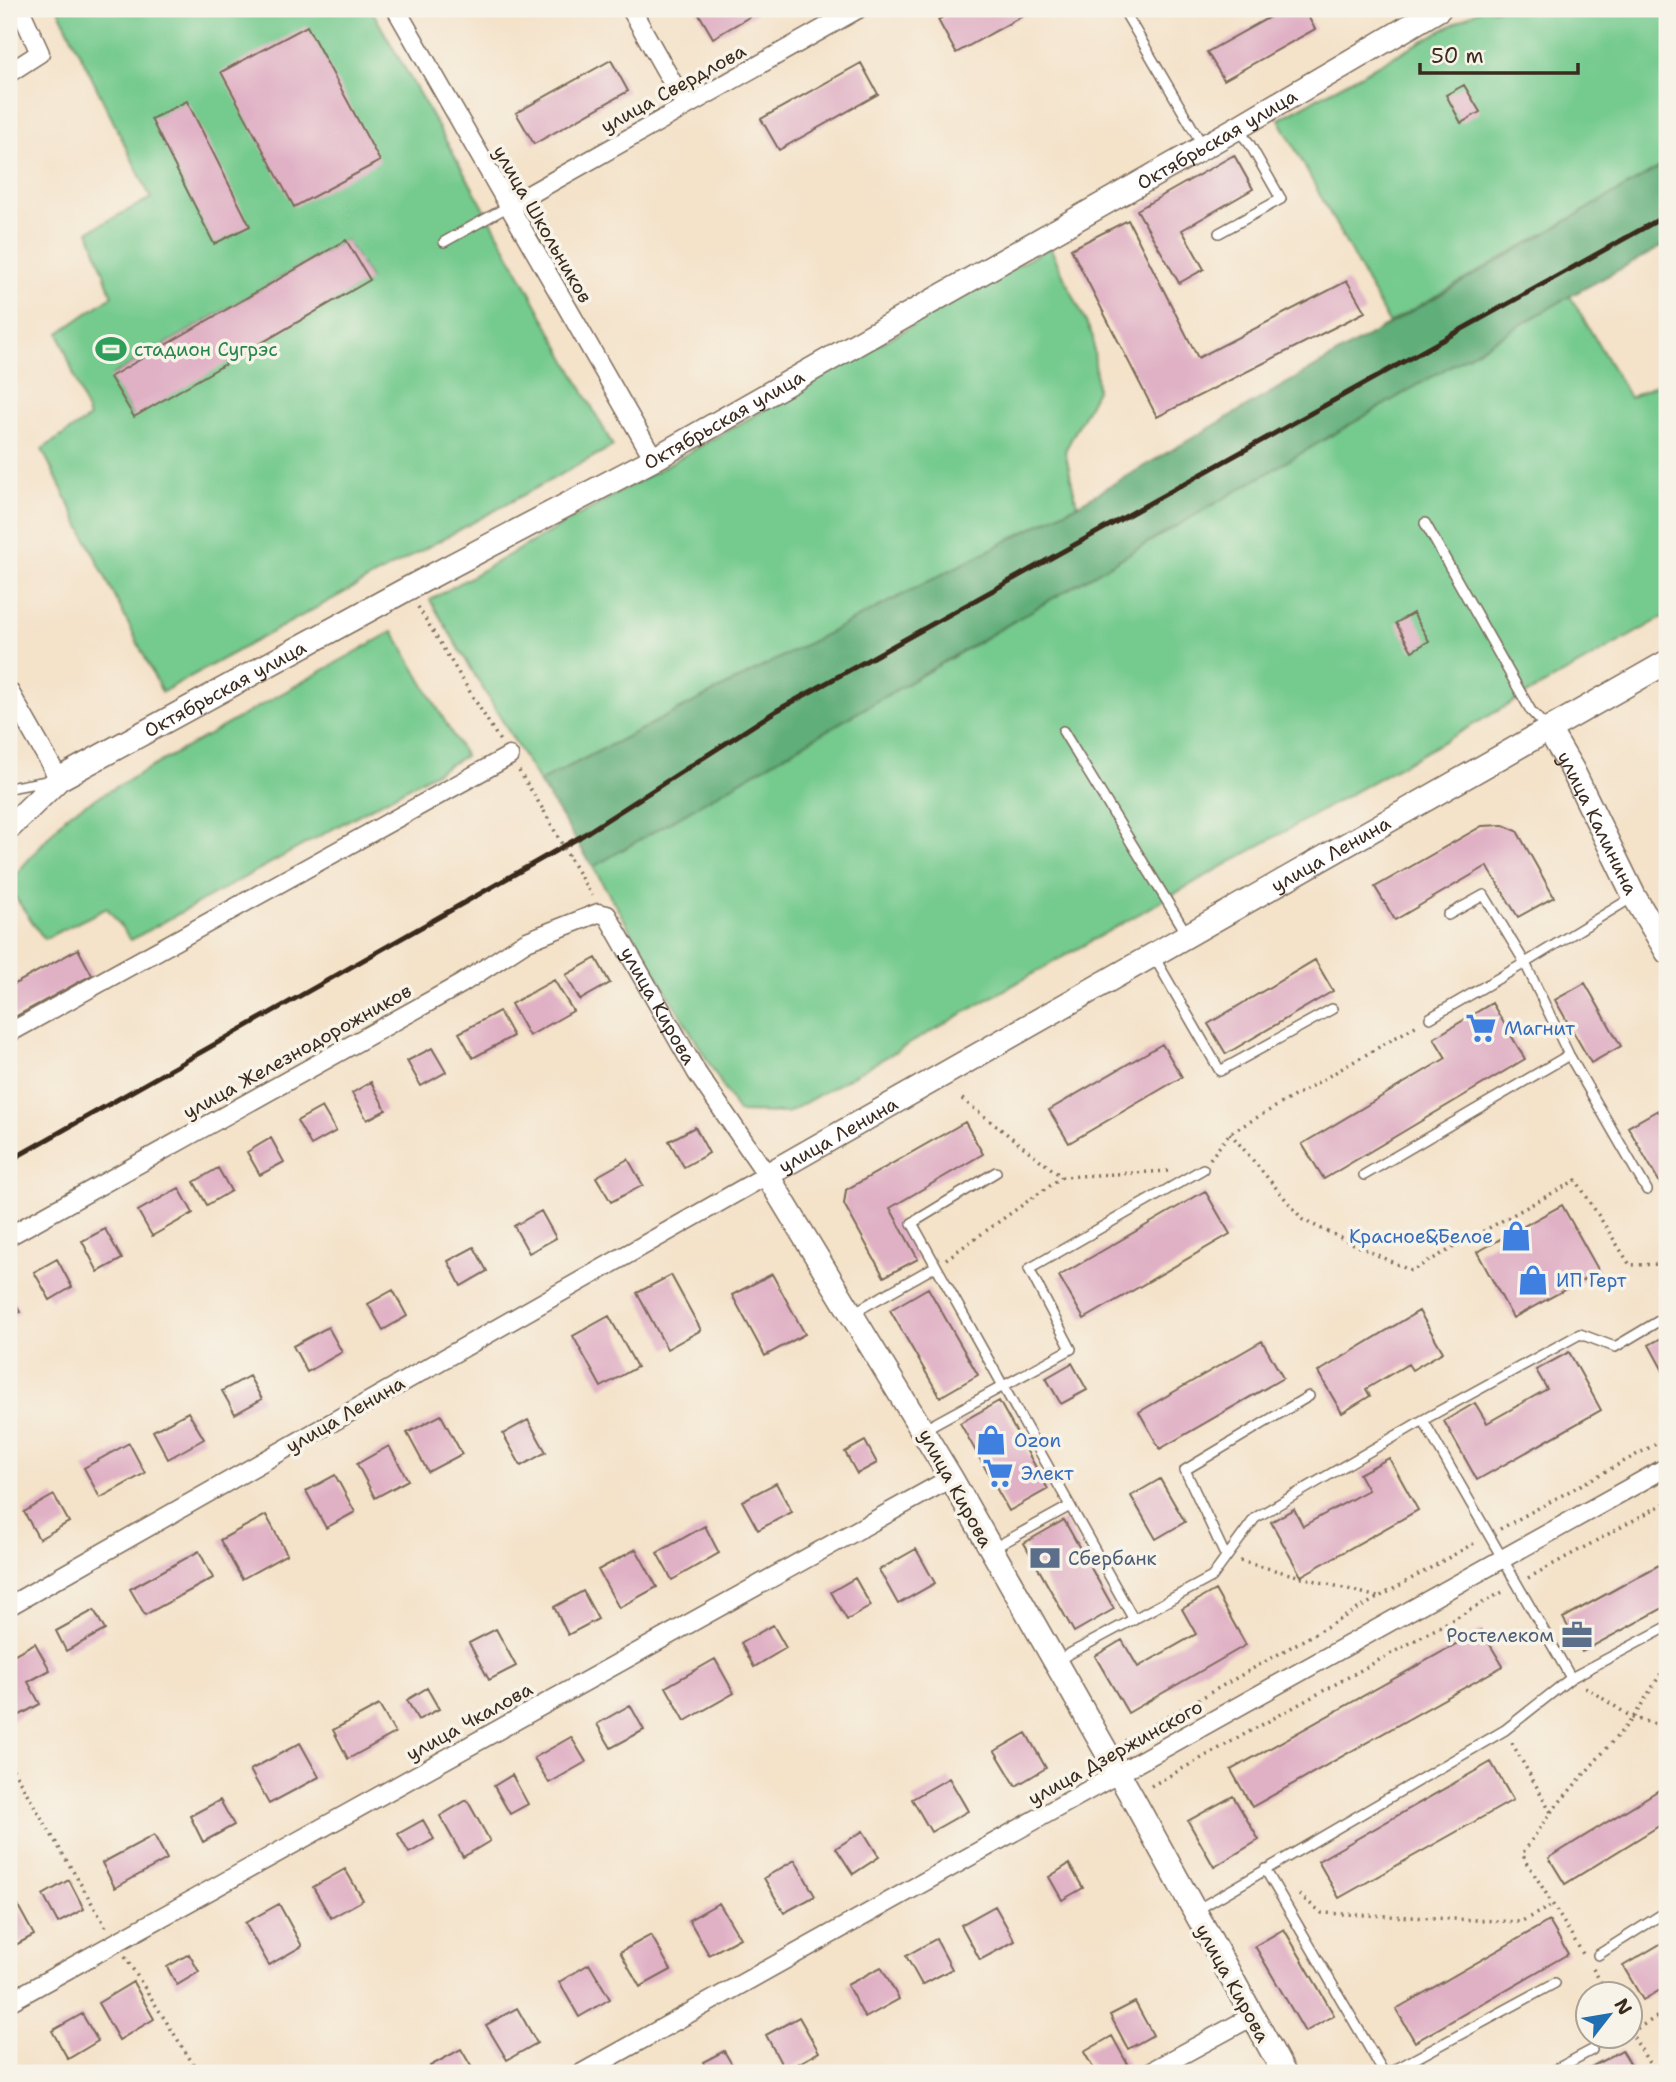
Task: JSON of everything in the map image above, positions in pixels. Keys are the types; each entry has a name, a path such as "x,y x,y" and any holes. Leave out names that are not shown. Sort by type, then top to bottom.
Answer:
{"street":[{"path":"9,73 40,53 20,9"},
{"name":"улица Школьников","path":"396,9 654,459"},
{"path":"631,9 685,105"},
{"name":"улица Свердлова","path":"509,206 858,9"},
{"name":"Октябрьская улица","path":"9,828 59,779 407,589 654,459 1237,128 1439,9"},
{"name":"улица Ленина","path":"9,1606 1667,662"},
{"path":"9,691 59,779"},
{"name":"улица Калинина","path":"1549,730 1572,769 1634,896 1664,941"},
{"path":"9,1033 509,756"},
{"name":"улица Железнодорожников","path":"9,1236 461,984 527,941 591,914 607,915"},
{"name":"улица Кирова","path":"607,915 697,1073 767,1175 923,1430 1119,1773 1284,2073"},
{"name":"улица Дзержинского","path":"582,2073 1506,1560 1667,1467"},
{"name":"улица Чкалова","path":"9,2002 951,1478"},
{"path":"1148,2073 1251,2017"}],"lane":[{"path":"1123,9 1203,147"},
{"path":"1219,233 1281,200 1249,143 1237,128"},
{"path":"444,242 509,206"},
{"path":"1425,523 1531,711 1549,730"},
{"path":"1063,731 1186,934"},
{"path":"10,784 59,779"},
{"path":"1448,915 1484,895 1525,963 1569,1055 1647,1190"},
{"path":"1430,1018 1634,896"},
{"path":"1152,953 1220,1071 1332,1009"},
{"path":"1364,1175 1569,1055"},
{"path":"923,1430 1071,1349 1029,1269 1203,1169"},
{"path":"996,1172 912,1223 1134,1620"},
{"path":"853,1313 936,1266"},
{"path":"1054,1661 1212,1577 1255,1518 1423,1420 1580,1334 1615,1348 1667,1316"},
{"path":"1226,1557 1185,1470 1309,1396"},
{"path":"1423,1420 1506,1560 1570,1678"},
{"path":"991,1550 1070,1506"},
{"path":"1194,1912 1505,1730 1570,1678 1667,1627"},
{"path":"1265,1869 1386,2073 1555,1983"},
{"path":"1598,1955 1667,1911"},
{"path":"1549,2073 1592,2050"}],"path":[{"path":"407,589 544,811 595,900"},
{"path":"936,1266 1062,1177 1203,1169 1230,1133 1430,1018"},
{"path":"962,1099 1062,1177"},
{"path":"1230,1133 1303,1220 1410,1271 1576,1180 1630,1265 1667,1265"},
{"path":"1106,1750 1490,1534 1667,1438"},
{"path":"1132,1797 1667,1502"},
{"path":"1226,1557 1380,1597"},
{"path":"1599,1980 1522,1854 1551,1812 1633,1718 1667,1664"},
{"path":"1570,1678 1633,1718 1667,1727"},
{"path":"1505,1730 1551,1812"},
{"path":"9,1763 115,1942 199,2073"},
{"path":"1294,1891 1322,1913 1520,1922 1553,1905"},
{"path":"1644,2024 1667,2011"},
{"path":"1642,2050 1655,2073"}],"green space":[{"path":"58,9 371,9 488,215 613,446 162,692 42,449 89,418 59,333 112,296 89,231 151,198","holes":["346,240 370,279 133,416 111,376"]},
{"path":"1481,9 1667,9 1667,163 1389,323 1279,119"},
{"path":"1667,163 1667,244 1570,296 593,867 539,782 1077,505"},
{"path":"1050,247 1093,337 1097,390 1065,451 1077,505 539,782 430,600"},
{"path":"1570,296 1630,398 1667,379 1667,615 787,1113 738,1112 593,867"},
{"path":"393,631 465,756 131,940 107,908 44,939 9,888 9,882 68,814"}],"building":[{"path":"696,9 763,9 713,38"},
{"path":"957,9 1035,9 956,53 938,20"},
{"path":"1284,9 1304,9 1315,29 1224,80 1207,52"},
{"path":"307,26 380,161 294,207 221,72"},
{"path":"611,60 628,91 534,144 516,113"},
{"path":"861,63 878,94 779,150 761,119"},
{"path":"1464,85 1480,112 1461,123 1446,95"},
{"path":"187,101 250,226 214,244 151,119"},
{"path":"1234,155 1253,189 1182,230 1204,269 1179,283 1137,210"},
{"path":"1128,220 1198,358 1347,281 1365,312 1157,417 1071,249"},
{"path":"346,240 370,280 134,417 110,377"},
{"path":"1413,613 1429,641 1412,651 1396,623"},
{"path":"1503,825 1517,831 1554,897 1518,917 1487,866 1395,920 1375,887 1482,826"},
{"path":"78,949 92,975 15,1017 9,1005 9,987"},
{"path":"596,958 610,983 580,1000 566,975"},
{"path":"1315,960 1333,991 1226,1054 1208,1024"},
{"path":"554,980 573,1011 529,1036 511,1004"},
{"path":"1585,983 1621,1046 1591,1063 1555,1000"},
{"path":"1492,1003 1525,1059 1324,1179 1302,1144 1446,1058 1434,1038"},
{"path":"499,1011 513,1036 473,1058 459,1033"},
{"path":"1162,1044 1182,1077 1069,1143 1049,1110"},
{"path":"432,1048 446,1072 421,1086 407,1061"},
{"path":"371,1082 386,1110 367,1120 352,1093"},
{"path":"322,1107 336,1131 311,1145 297,1121"},
{"path":"1658,1110 1667,1126 1665,1192 1628,1127"},
{"path":"965,1122 983,1154 890,1208 918,1259 884,1277 844,1204 846,1190"},
{"path":"695,1127 709,1153 684,1167 669,1141"},
{"path":"271,1138 284,1162 260,1175 247,1152"},
{"path":"628,1159 643,1185 611,1202 596,1177"},
{"path":"218,1168 231,1191 207,1205 194,1182"},
{"path":"179,1188 193,1213 152,1236 138,1211"},
{"path":"1205,1191 1230,1234 1084,1319 1059,1276"},
{"path":"1562,1205 1599,1271 1513,1318 1477,1252"},
{"path":"541,1211 556,1238 529,1253 514,1226"},
{"path":"105,1229 122,1259 98,1272 82,1241"},
{"path":"474,1247 487,1271 461,1286 448,1261"},
{"path":"57,1259 72,1287 50,1300 34,1272"},
{"path":"772,1274 805,1334 765,1356 732,1295"},
{"path":"671,1275 701,1330 667,1349 637,1293"},
{"path":"928,1288 978,1375 940,1397 890,1310"},
{"path":"393,1290 407,1316 383,1330 368,1304"},
{"path":"9,1292 20,1312 9,1318"},
{"path":"1419,1311 1443,1352 1412,1370 1408,1364 1366,1389 1370,1396 1342,1413 1318,1372"},
{"path":"609,1316 637,1367 601,1387 573,1336"},
{"path":"328,1327 342,1352 307,1372 293,1346"},
{"path":"1667,1335 1667,1378 1649,1345"},
{"path":"1262,1341 1283,1378 1160,1449 1139,1412"},
{"path":"1569,1352 1601,1410 1477,1480 1444,1421 1475,1403 1487,1423 1547,1389 1536,1370"},
{"path":"1072,1363 1087,1390 1061,1404 1046,1378"},
{"path":"249,1376 262,1399 235,1414 222,1391"},
{"path":"999,1401 1048,1489 1009,1511 960,1423"},
{"path":"188,1412 204,1439 168,1459 153,1431"},
{"path":"441,1415 462,1454 428,1472 407,1433"},
{"path":"528,1420 546,1452 521,1466 503,1434"},
{"path":"865,1441 877,1463 857,1474 845,1452"},
{"path":"129,1443 145,1473 100,1498 84,1468"},
{"path":"389,1446 408,1480 375,1498 357,1464"},
{"path":"1389,1458 1418,1510 1301,1576 1271,1522 1294,1509 1303,1526 1368,1490 1359,1474"},
{"path":"335,1475 355,1512 326,1528 306,1491"},
{"path":"1160,1479 1185,1522 1156,1539 1131,1496"},
{"path":"776,1483 792,1512 758,1530 742,1501"},
{"path":"54,1495 69,1522 39,1539 24,1512"},
{"path":"266,1515 287,1554 242,1579 220,1540"},
{"path":"1064,1520 1114,1609 1074,1632 1024,1543"},
{"path":"705,1526 719,1553 672,1580 657,1553"},
{"path":"636,1549 657,1587 619,1608 598,1570"},
{"path":"916,1549 935,1583 898,1604 879,1570"},
{"path":"199,1551 213,1578 145,1615 130,1589"},
{"path":"1659,1565 1667,1581 1667,1606 1582,1652 1563,1618"},
{"path":"855,1578 871,1606 847,1620 831,1592"},
{"path":"1215,1590 1246,1645 1128,1713 1095,1656 1122,1640 1138,1667 1196,1634 1182,1609"},
{"path":"583,1591 598,1619 568,1635 554,1607"},
{"path":"94,1610 105,1630 66,1651 56,1631"},
{"path":"773,1625 786,1648 754,1667 741,1643"},
{"path":"496,1629 516,1666 489,1680 469,1643"},
{"path":"1481,1630 1503,1666 1252,1807 1231,1770"},
{"path":"35,1643 50,1670 28,1682 40,1704 9,1721 9,1657"},
{"path":"715,1659 734,1693 685,1721 666,1687"},
{"path":"427,1688 439,1709 418,1720 407,1700"},
{"path":"379,1705 395,1733 348,1759 333,1730"},
{"path":"630,1705 644,1730 611,1748 597,1724"},
{"path":"1026,1733 1046,1768 1016,1786 995,1751"},
{"path":"571,1737 586,1762 549,1783 534,1758"},
{"path":"300,1743 319,1777 269,1804 250,1770"},
{"path":"1491,1762 1513,1800 1339,1898 1318,1861"},
{"path":"512,1775 528,1804 510,1814 494,1786"},
{"path":"949,1778 968,1811 931,1832 912,1799"},
{"path":"1667,1785 1667,1821 1565,1884 1549,1858"},
{"path":"1233,1796 1259,1840 1214,1867 1188,1821"},
{"path":"220,1800 234,1825 203,1842 190,1816"},
{"path":"467,1800 490,1841 463,1857 440,1816"},
{"path":"423,1820 434,1839 409,1853 398,1834"},
{"path":"863,1831 879,1857 853,1874 836,1848"},
{"path":"154,1835 167,1859 115,1888 102,1863"},
{"path":"795,1860 815,1896 784,1913 764,1878"},
{"path":"1069,1864 1083,1888 1062,1900 1049,1877"},
{"path":"345,1869 363,1900 331,1918 313,1887"},
{"path":"69,1880 84,1909 58,1923 43,1895"},
{"path":"719,1903 740,1938 709,1955 689,1920"},
{"path":"17,1904 34,1935 10,1948 9,1909"},
{"path":"279,1904 302,1946 269,1965 245,1923"},
{"path":"995,1906 1015,1941 980,1960 961,1925"},
{"path":"1549,1921 1568,1954 1415,2042 1396,2009"},
{"path":"1284,1929 1334,2015 1305,2032 1255,1946"},
{"path":"651,1935 671,1970 640,1987 620,1952"},
{"path":"936,1939 952,1969 922,1985 906,1956"},
{"path":"1667,1940 1667,1986 1644,1999 1644,1980 1631,1980 1623,1966"},
{"path":"189,1954 199,1972 177,1985 167,1967"},
{"path":"589,1964 610,1999 579,2017 559,1982"},
{"path":"881,1967 899,1999 865,2018 847,1985"},
{"path":"133,1982 154,2019 119,2040 98,2003"},
{"path":"1135,2002 1153,2035 1128,2049 1110,2015"},
{"path":"517,2008 537,2043 507,2060 486,2025"},
{"path":"82,2014 98,2041 68,2059 52,2031"},
{"path":"799,2017 819,2052 785,2071 766,2035"},
{"path":"1112,2036 1128,2065 1114,2073 1096,2073 1084,2052"},
{"path":"461,2049 475,2073 434,2073 430,2066"},
{"path":"1622,2050 1636,2073 1580,2073"},
{"path":"724,2051 737,2073 709,2073 703,2062"}],"railway":[{"path":"9,1161 580,837 776,711 1667,215"}],"place":[{"name":"стадион Сугрэс","path":"111,349"},
{"name":"Магнит","path":"1481,1028"},
{"name":"Красное&Белое","path":"1516,1236"},
{"name":"ИП Герт","path":"1533,1280"},
{"name":"Ozon","path":"991,1440"},
{"name":"Элект","path":"998,1473"},
{"name":"Сбербанк","path":"1045,1558"},
{"name":"Ростелеком","path":"1577,1635"}]}
